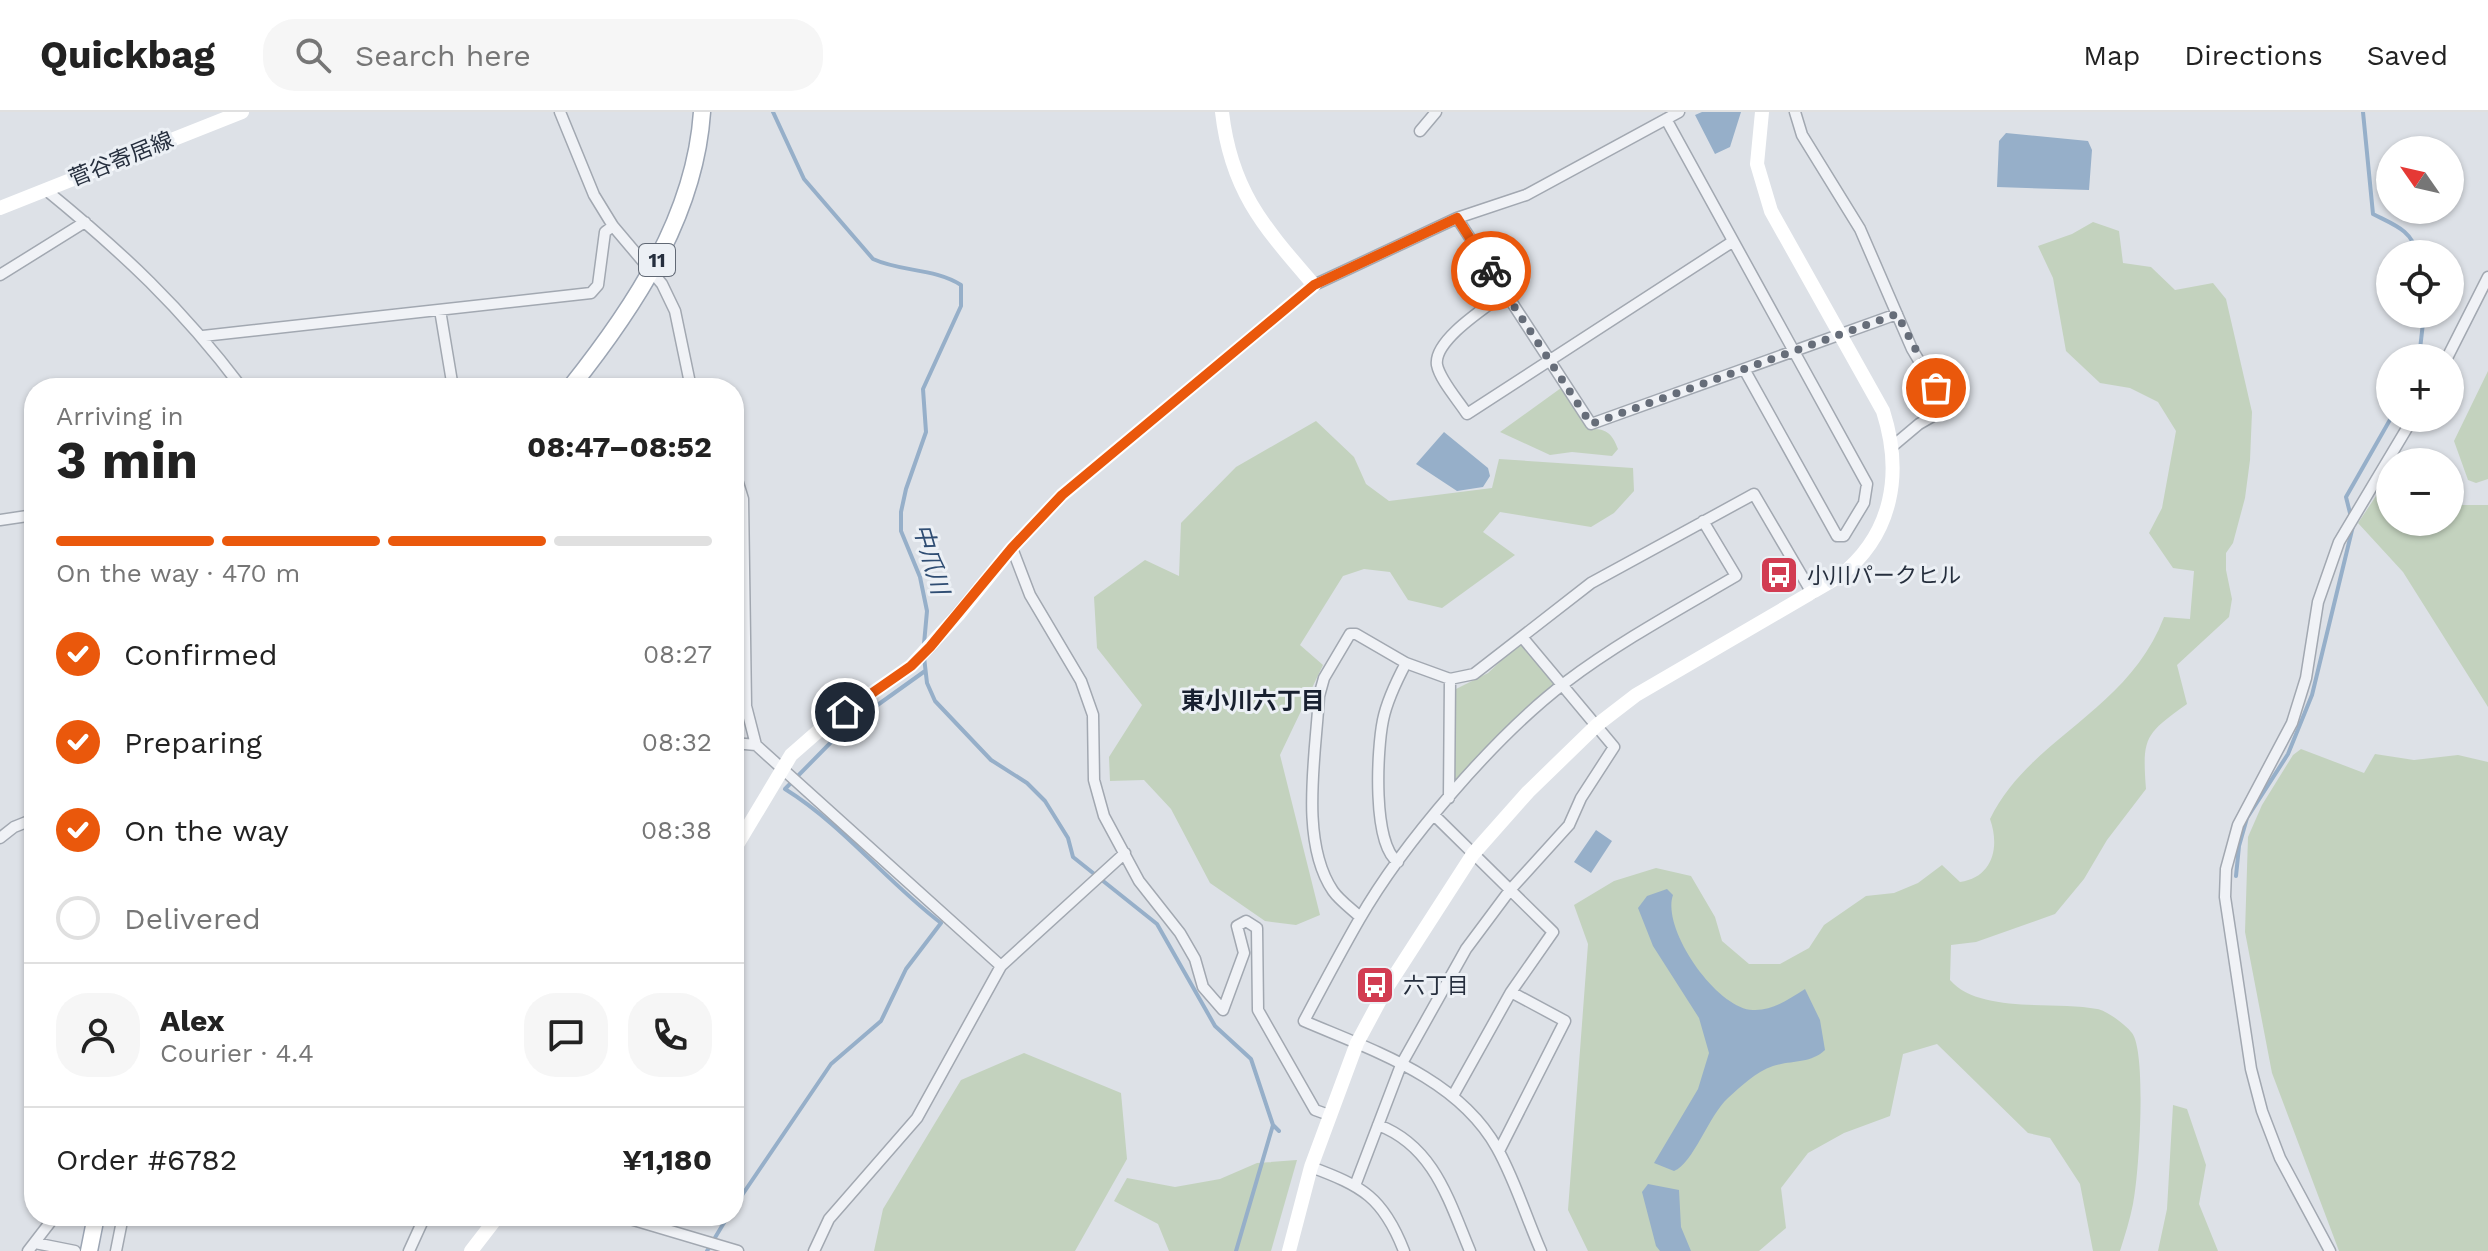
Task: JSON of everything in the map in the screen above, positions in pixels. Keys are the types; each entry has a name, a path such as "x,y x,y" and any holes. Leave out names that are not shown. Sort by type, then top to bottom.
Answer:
{"main road":[{"name":"11","path":"578,378 608,340 652,272 684,198 700,135 702,112"},
{"path":"89,1251 94,1226"}],"street":[{"name":"菅谷寄居線","path":"0,208 242,112"},
{"path":"560,112 594,195 613,226 652,272 675,311 689,378"},
{"path":"1222,112 1233,170 1257,218 1314,285"},
{"path":"1420,131 1436,112"},
{"path":"744,833 781,768 823,727 911,666 1062,495 1314,285 1457,218 1526,195 1679,112"},
{"path":"1289,1251 1311,1167 1357,1043 1386,989 1473,854 1528,792 1597,725 1647,689 1812,593 1862,559 1877,536 1891,490 1894,445 1883,411 1771,211 1757,164 1762,112"},
{"path":"1795,112 1802,135 1860,229 1912,349 1947,408 1919,424 1894,445"},
{"path":"1666,119 1867,484 1864,503 1844,536 1837,536 1744,369"},
{"path":"46,190 131,260 203,336 234,378"},
{"path":"1457,218 1591,424 1897,314"},
{"path":"0,275 85,222"},
{"path":"203,336 591,293 598,285 605,232 613,226"},
{"path":"1505,293 1465,322 1443,346 1438,357 1437,366 1467,414 1732,242"},
{"path":"2454,344 2488,277"},
{"path":"440,310 451,378"},
{"path":"2330,1251 2280,1158 2258,1097 2225,897 2226,869 2249,802 2292,723 2306,678 2318,602 2339,542 2405,432"},
{"path":"1360,917 1334,892 1320,865 1313,839 1319,696 1324,678 1350,634 1406,663 1450,679 1474,674 1591,583 1754,494 1812,593"},
{"path":"0,520 24,516"},
{"path":"1541,1251 1499,1151 1454,1094 1357,1043 1304,1021 1360,917 1398,862 1449,798 1564,684 1616,647 1736,576 1703,521"},
{"path":"1012,548 1030,595 1081,681 1093,715 1094,780 1104,816 1139,881 1180,933 1195,959 1203,987 1223,1010 1244,953 1237,926 1246,921 1257,928 1258,1010 1315,1110 1329,1115"},
{"path":"744,568 746,706 756,745 1001,966"},
{"path":"1356,1183 1401,1065 1466,949 1510,890 1569,825 1581,798 1614,747 1522,637"},
{"path":"1398,862 1391,857 1380,829 1381,749 1388,704 1406,663"},
{"path":"1449,798 1450,679"},
{"path":"744,744 756,745"},
{"path":"1435,816 1553,932 1511,992 1454,1094"},
{"path":"0,838 24,823"},
{"path":"814,1251 829,1219 917,1118 1001,966 1125,853"},
{"path":"1499,1151 1565,1021 1511,992"},
{"path":"1378,1125 1412,1144 1428,1161 1470,1251"},
{"path":"1311,1167 1356,1183 1377,1203 1395,1229 1404,1251"},
{"path":"32,1247 48,1226"},
{"path":"116,1251 121,1226"},
{"path":"409,1251 420,1226"},
{"path":"471,1251 490,1226"},
{"path":"654,1226 738,1251"},
{"path":"32,1247 75,1251"}],"green space":[{"path":"2093,222 2119,231 2123,263 2151,267 2175,290 2213,283 2226,299 2252,412 2245,498 2233,543 2226,553 2232,599 2229,617 2177,665 2187,704 2162,723 2149,738 2145,758 2146,789 2107,840 2084,879 2055,914 1976,942 1951,945 1950,980 1963,991 1998,1002 2101,1010 2116,1018 2132,1033 2139,1064 2139,1143 2133,1204 2120,1251 2093,1251 2080,1184 2050,1138 2028,1133 1937,1044 1903,1054 1890,1116 1844,1133 1808,1153 1781,1188 1786,1228 1759,1251 1588,1251 1568,1210 1588,944 1574,905 1614,881 1656,868 1691,876 1715,917 1722,941 1749,964 1780,964 1809,948 1824,925 1866,896 1894,893 1918,883 1942,865 1960,882 1971,879 1987,867 1991,859 1994,840 1990,819 2007,791 2029,766 2127,677 2148,650 2164,617 2190,619 2194,571 2173,568 2149,533 2162,508 2176,431 2158,402 2130,388 2100,383 2066,351 2053,278 2038,246 2072,234"},
{"path":"2488,371 2488,479 2476,483 2468,480 2464,469 2464,448 2457,448 2454,441 2458,432 2464,432 2464,420"},
{"path":"1561,388 1589,429 1600,429 1611,435 1618,449 1612,456 1572,452 1550,455 1500,432"},
{"path":"1316,421 1354,457 1366,484 1389,501 1492,488 1499,459 1633,468 1634,491 1614,513 1591,527 1500,512 1483,532 1515,555 1442,608 1408,600 1390,572 1364,569 1343,576 1300,645 1323,665 1280,755 1320,915 1296,925 1265,921 1210,883 1171,809 1144,780 1110,781 1109,757 1142,705 1097,648 1094,597 1145,560 1179,576 1181,523 1236,467"},
{"path":"2376,496 2376,536 2464,536 2464,505 2488,505 2488,707 2403,572 2358,523"},
{"path":"1519,644 1526,647 1553,681 1553,686 1457,784 1453,782 1456,689 1488,673"},
{"path":"2301,749 2364,773 2375,754 2414,760 2458,755 2488,762 2488,1251 2339,1251 2272,1073 2245,932 2248,837 2262,805 2293,755"},
{"path":"1024,1053 1121,1093 1127,1159 1075,1251 874,1251 883,1209 961,1080"},
{"path":"2173,1105 2187,1109 2206,1165 2199,1204 2218,1251 2158,1251 2167,1209"},
{"path":"1297,1160 1271,1251 1169,1251 1158,1224 1114,1201 1127,1178 1175,1187 1220,1179 1257,1163"}],"water":[{"path":"1702,112 1741,112 1730,147 1715,154 1695,115"},
{"path":"2006,133 2088,141 2092,150 2089,190 1997,187 1999,141"},
{"path":"1444,432 1488,468 1490,476 1483,487 1457,491 1416,464"},
{"path":"1596,830 1612,841 1591,873 1574,862"},
{"path":"1667,889 1673,895 1675,927 1695,965 1709,982 1739,1006 1753,1010 1774,1006 1805,989 1820,1020 1825,1050 1807,1060 1773,1066 1749,1080 1721,1106 1688,1159 1674,1171 1654,1163 1698,1089 1709,1053 1699,1018 1653,946 1638,908 1647,896"},
{"path":"1648,1184 1679,1190 1681,1227 1691,1251 1660,1251 1656,1246 1642,1192"}],"waterway":[{"name":"中爪川","path":"773,112 804,179 873,259 940,276 961,285 961,306 923,389 926,432 901,512 901,531 920,577 927,611 924,644"},
{"path":"2363,112 2373,214 2395,225 2412,240"},
{"path":"2421,344 2422,328"},
{"path":"2351,517 2346,497 2383,432"},
{"path":"2236,876 2239,846 2247,818 2288,754 2312,695 2353,526"},
{"path":"924,657 927,683 935,701 991,760 1027,783 1045,801 1068,838 1073,857 1157,924 1215,1026 1251,1059 1273,1125 1279,1131"},
{"name":"中爪川","path":"744,1192 831,1064 881,1021 906,969 941,923 826,819 785,789 844,729 925,671"},
{"path":"1236,1251 1273,1125"},
{"name":"中爪川","path":"707,1251 722,1226"}],"way so far":[{"path":"1491,271 1591,424 1897,314 1912,349 1936,388"}],"place":[{"name":"小川パークヒル","path":"1779,575"},
{"name":"六丁目","path":"1375,985"}],"district":[{"name":"東小川六丁目","path":"1253,701"}],"route":[{"path":"845,712 911,666 930,647 1012,548 1062,495 1314,285 1457,218 1491,271"}]}
